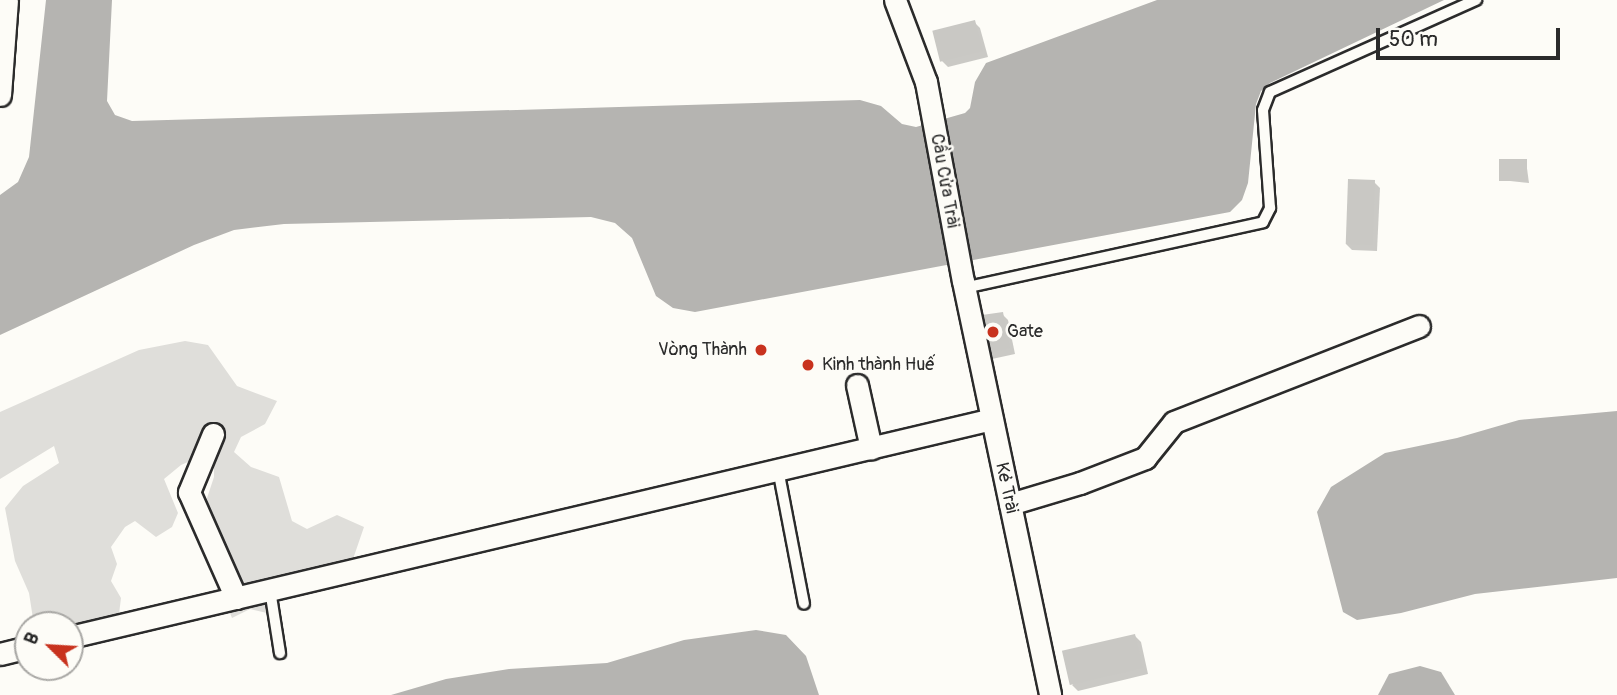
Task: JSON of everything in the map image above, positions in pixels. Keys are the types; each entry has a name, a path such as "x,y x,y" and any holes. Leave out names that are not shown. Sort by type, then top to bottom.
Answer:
{"street":[{"path":"0,95 7,0"},
{"name":"Cầu Cửa Trài","path":"895,0 926,82 964,285"},
{"name":"Kẻ Trài","path":"964,285 1050,695"},
{"path":"1010,504 1080,483 1145,458 1174,422 1419,326"},
{"path":"857,385 871,447"},
{"path":"84,634 992,419"},
{"path":"212,434 188,492 236,598"}],"lane":[{"path":"964,285 1263,222 1270,208 1263,110 1270,92 1476,0"},
{"path":"778,470 804,604"},
{"path":"270,590 280,653"}],"shaded area":[{"path":"46,0 112,0 107,101 115,115 132,121 860,100 881,106 902,124 916,127 965,113 970,108 975,82 986,63 1157,0 1444,0 1270,83 1261,91 1256,104 1248,183 1242,200 1230,212 695,312 673,308 656,296 632,238 615,223 591,217 284,224 234,230 194,245 0,335 0,195 18,182 29,157"},
{"path":"185,341 208,345 237,386 277,401 265,424 241,437 234,452 251,467 279,477 292,521 307,529 337,515 364,527 353,559 338,581 320,573 309,593 285,587 267,613 250,609 232,618 220,589 207,498 214,477 214,458 199,457 181,465 164,479 178,513 172,527 156,537 135,521 125,527 111,547 117,564 111,581 121,598 118,622 109,641 84,643 84,611 32,611 29,593 15,561 5,508 23,486 59,463 54,446 0,479 0,412 139,350"},
{"path":"1617,411 1617,578 1475,594 1401,613 1357,620 1343,612 1317,512 1331,487 1385,453 1457,438 1519,420"},
{"path":"756,630 786,635 806,656 819,695 391,695 446,679 509,669 607,663 684,640"},
{"path":"1420,666 1441,672 1455,695 1378,695 1389,674"}],"building":[{"path":"975,20 983,51 940,62 932,31"},
{"path":"1499,159 1527,159 1527,181 1499,181"},
{"path":"1348,179 1375,180 1373,245 1346,244"},
{"name":"Gate","path":"1003,312 1010,348 985,354 975,316"},
{"path":"1135,634 1143,668 1070,685 1062,651"}],"place":[{"name":"Gate","path":"993,332"},
{"name":"Vòng Thành","path":"761,350"},
{"name":"Kinh thành Huế","path":"808,365"}]}
